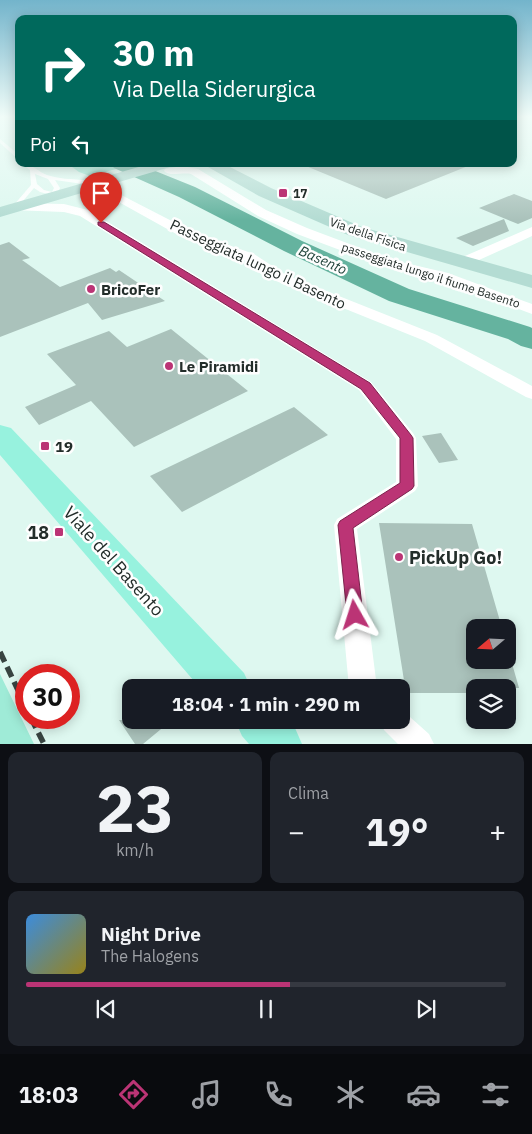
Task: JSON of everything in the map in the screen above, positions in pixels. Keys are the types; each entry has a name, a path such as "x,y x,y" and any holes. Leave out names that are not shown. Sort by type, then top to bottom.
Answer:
{"main road":[{"name":"Viale del Basento","path":"0,435 221,679"},
{"path":"266,729 280,744"}],"street":[{"path":"56,194 90,190 141,167"},
{"path":"8,210 56,194 90,190 167,167"},
{"name":"passeggiata lungo il fiume Basento","path":"167,167 194,171 262,213 302,231 388,263 443,276 532,309"},
{"name":"Via della Fisica","path":"219,167 265,192 355,231 532,282"},
{"path":"90,190 365,386 406,438 407,486 345,525 362,679"},
{"name":"Passeggiata lungo il Basento","path":"90,190 192,237 249,257 281,278 304,288 431,338 532,393"},
{"path":"463,262 532,230"},
{"path":"403,729 419,744"}],"lane":[{"path":"27,167 56,194"},
{"path":"32,171 34,185 42,191 56,194"},
{"path":"8,210 34,185"}],"green space":[{"path":"72,167 124,167 90,176"},
{"path":"0,674 15,705 15,729 27,729 34,744 0,744"}],"building":[{"path":"308,167 466,167 386,199"},
{"path":"514,194 532,201 532,218 518,224 479,208"},
{"path":"504,219 509,231 473,246 456,238"},
{"path":"9,242 30,258 22,260 60,287 110,268 116,272 119,270 165,301 102,320 88,303 0,337 0,245"},
{"path":"171,329 248,391 134,447 91,401 39,425 25,407 76,385 47,354 109,331 127,347"},
{"path":"294,407 328,435 182,512 150,476"},
{"path":"441,433 458,460 439,463 422,436"},
{"path":"379,523 472,524 499,619 466,619 466,669 514,669 519,688 516,688 516,679 466,679 466,693 410,693 410,679 404,679"},
{"path":"125,729 161,729 143,744 135,744"}],"waterway":[{"name":"Basento","path":"128,167 187,192 293,246 399,295 519,333 532,340"}],"railway":[{"path":"0,652 15,684"},
{"path":"36,729 44,744"}],"place":[{"name":"17","path":"283,193"},
{"name":"BricoFer","path":"91,289"},
{"name":"Le Piramidi","path":"169,366"},
{"name":"19","path":"45,446"},
{"name":"18","path":"59,532"},
{"name":"PickUp Go!","path":"399,557"}],"route":[{"path":"101,223 365,386 406,438 407,486 345,525 355,615"}]}
